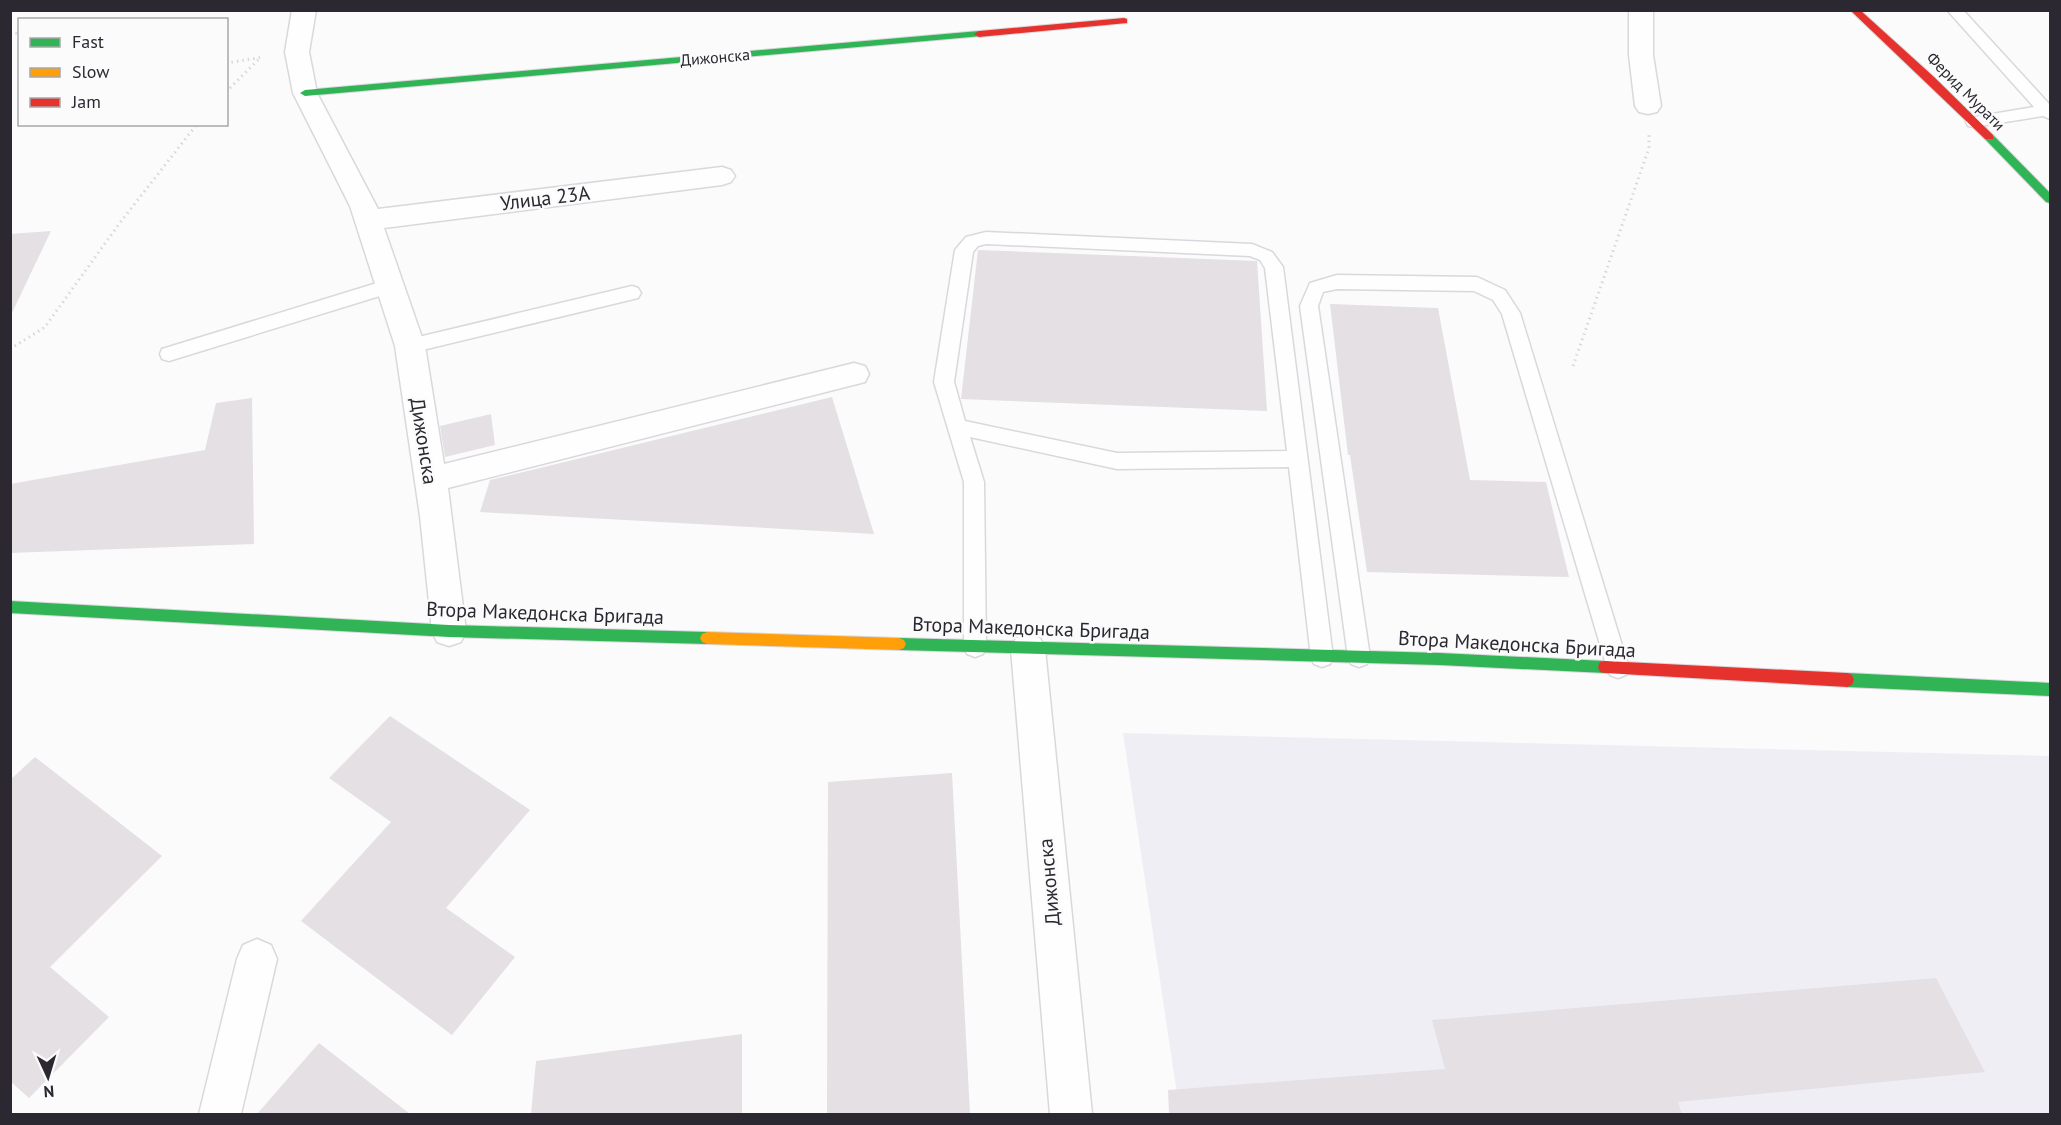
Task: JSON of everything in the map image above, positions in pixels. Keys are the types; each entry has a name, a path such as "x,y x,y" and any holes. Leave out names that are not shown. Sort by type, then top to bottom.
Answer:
{"street":[{"name":"Дижонска","path":"304,10 297,52 305,93 363,206 410,346 449,631"},
{"name":"Ферид Мурати","path":"1854,10 1899,49 2050,199"},
{"path":"1633,12 1648,106"},
{"name":"Дижонска","path":"305,93 1124,21"},
{"name":"Улица 23А","path":"368,220 722,176"},
{"path":"430,480 854,374"},
{"name":"Втора Македонска Бригада","path":"10,607 449,631 1359,657 2050,690"},
{"name":"Дижонска","path":"1029,649 1071,1114"},
{"path":"220,1114 257,959"}],"lane":[{"path":"1954,10 2049,112"},
{"path":"1974,122 2049,112"},
{"path":"975,647 974,482 944,382 964,250 972,241 986,238 1252,250 1266,256 1274,267 1322,657"},
{"path":"1359,657 1309,306 1317,288 1336,282 1477,284 1498,295 1510,313 1618,668"},
{"path":"169,354 390,286"},
{"path":"410,346 632,293"},
{"path":"958,427 1117,461 1297,459"}],"path":[{"path":"228,90 260,58"},
{"path":"1573,366 1649,148 1648,106"},
{"path":"10,349 45,327 119,224 195,126"}],"shaded area":[{"path":"1123,733 2050,756 2050,1114 1180,1114"}],"building":[{"path":"51,231 10,317 10,234"},
{"path":"978,250 1257,261 1267,411 961,399"},
{"path":"1330,304 1438,308 1470,480 1546,482 1569,577 1367,572 1350,455 1348,455"},
{"path":"832,397 874,534 480,512 490,480"},
{"path":"252,398 254,544 10,553 10,484 205,450 216,403"},
{"path":"491,414 495,445 445,457 440,426"},
{"path":"390,716 530,810 446,908 515,957 452,1035 301,921 391,822 329,778"},
{"path":"35,757 162,856 50,967 109,1017 29,1098 10,1081 10,780"},
{"path":"952,773 970,1114 827,1114 828,782"},
{"path":"1936,978 1985,1072 1678,1102 1682,1114 1169,1114 1168,1090 1445,1069 1432,1020"},
{"path":"742,1034 742,1114 531,1114 536,1061"},
{"path":"319,1043 410,1114 257,1114"}],"traffic: fast":[{"path":"305,93 979,34"},
{"path":"1989,137 2050,199"},
{"path":"10,607 449,631 707,638"},
{"path":"899,644 1440,659 1605,667"},
{"path":"1847,680 2050,690"}],"traffic: slow":[{"path":"707,638 899,644"}],"traffic: jam":[{"path":"1854,10 1930,79 1989,137"},
{"path":"979,34 1124,21"},
{"path":"1605,667 1847,680"}]}
